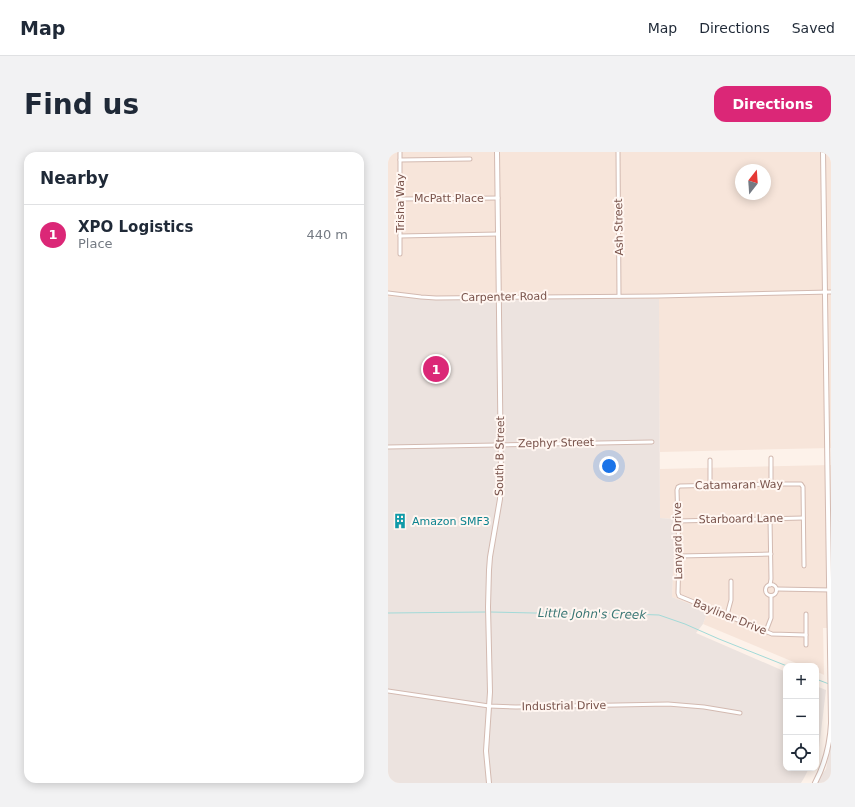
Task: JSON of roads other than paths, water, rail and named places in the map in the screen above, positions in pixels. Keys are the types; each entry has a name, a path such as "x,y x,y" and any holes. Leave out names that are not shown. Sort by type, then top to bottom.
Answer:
{"street":[{"name":"Trisha Way","path":"400,152 400,254"},
{"name":"South B Street","path":"489,783 486,751 490,684 488,607 490,561 501,486 497,152"},
{"name":"Ash Street","path":"618,152 620,296"},
{"path":"815,783 823,766 828,748 831,708 823,152"},
{"path":"400,160 470,159"},
{"name":"McPatt Place","path":"400,199 498,198"},
{"path":"400,236 498,234"},
{"path":"620,296 831,292"},
{"name":"Carpenter Road","path":"388,293 430,298 620,296"},
{"name":"Zephyr Street","path":"388,447 652,442"},
{"path":"771,484 772,458"},
{"path":"710,460 710,486"},
{"name":"Catamaran Way","path":"678,488 680,486 801,484 803,487 803,518"},
{"name":"Lanyard Drive","path":"678,488 678,595"},
{"path":"803,518 804,566"},
{"name":"Starboard Lane","path":"678,521 803,518"},
{"path":"770,519 770,585 767,587 766,592 771,596"},
{"path":"679,556 771,554"},
{"path":"727,615 731,603 730,582"},
{"path":"770,585 775,586 777,589 830,590"},
{"path":"771,596 775,595 777,589"},
{"name":"Bayliner Drive","path":"678,595 766,631 776,634 806,635"},
{"path":"766,631 771,618 771,596"},
{"path":"806,614 806,645"},
{"name":"Industrial Drive","path":"388,691 489,706 516,707 668,704 740,713"}],"waterway":[{"name":"Little John's Creek","path":"388,613 487,612"},
{"name":"Little John's Creek","path":"490,612 659,615 685,624 783,664"},
{"name":"Little John's Creek","path":"819,680 829,684"}],"place":[{"name":"XPO Logistics","path":"436,369"},
{"name":"Amazon SMF3","path":"400,521"}]}
